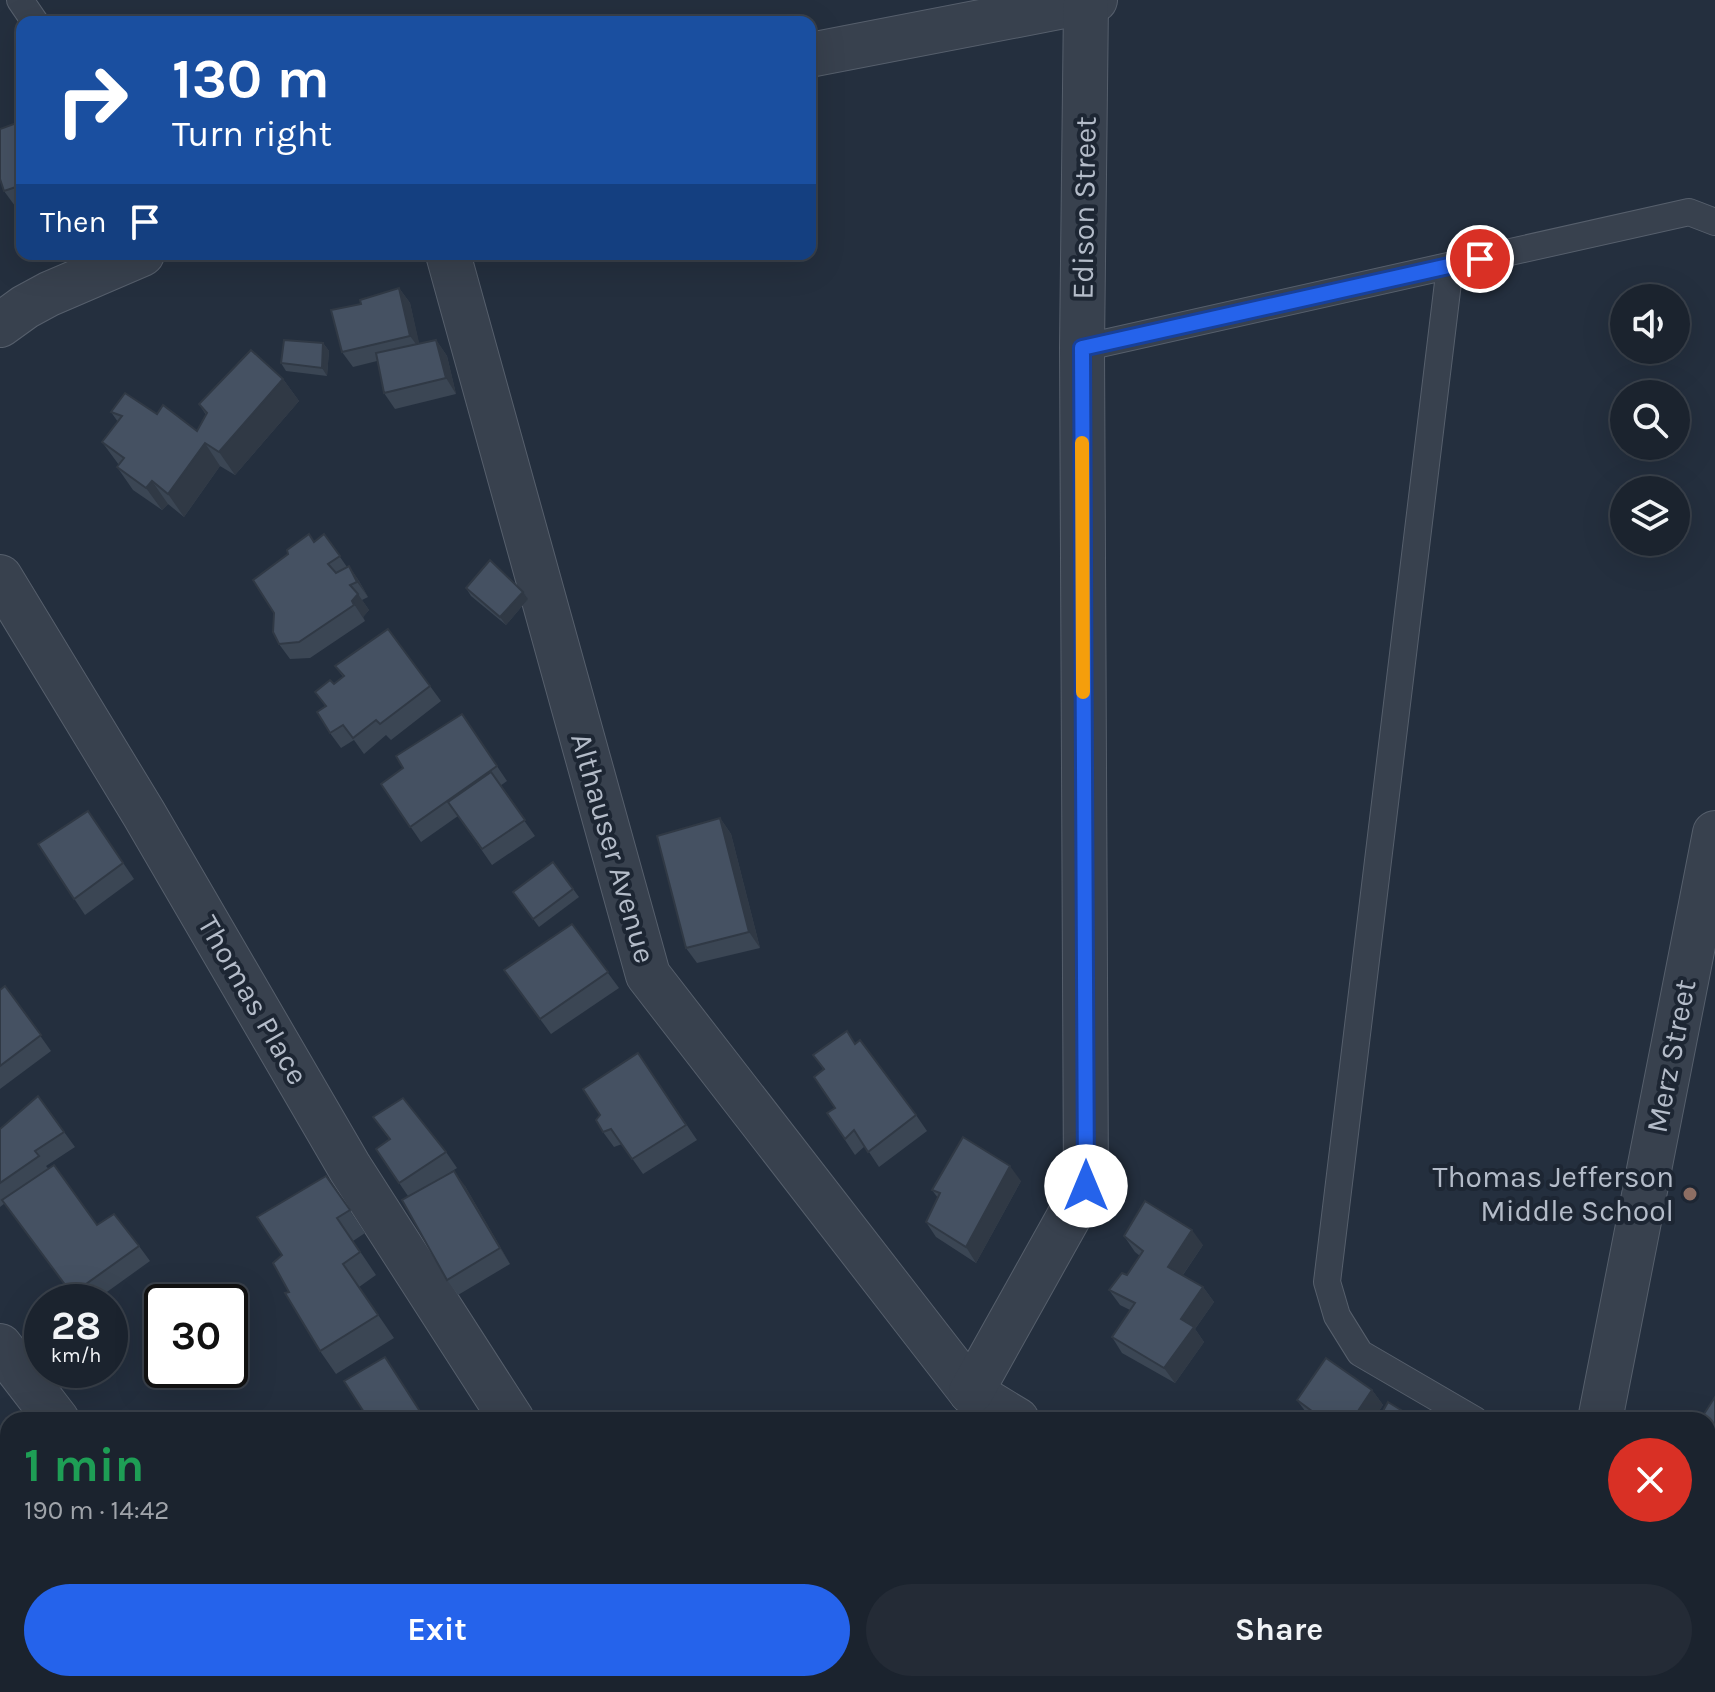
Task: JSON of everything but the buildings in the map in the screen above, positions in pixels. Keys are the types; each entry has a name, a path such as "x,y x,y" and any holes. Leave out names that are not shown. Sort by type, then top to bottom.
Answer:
{"street":[{"path":"816,54 1091,1"},
{"name":"Edison Street","path":"971,1392 1086,1186 1082,348 1091,1"},
{"path":"0,325 49,294 128,260"},
{"name":"Althauser Avenue","path":"450,260 648,975 971,1392 1004,1412"},
{"name":"Thomas Place","path":"0,577 144,814 350,1168 507,1412"},
{"name":"Merz Street","path":"1602,1412 1704,941 1715,833"},
{"path":"5,1363 50,1412"}],"lane":[{"path":"1082,348 1689,212 1715,222"},
{"path":"1450,266 1327,1282 1337,1316 1360,1353 1461,1412"}],"slow traffic":[{"path":"1082,443 1083,692"}],"place":[{"name":"Thomas Jefferson Middle School","path":"1690,1194"}],"route":[{"path":"1086,1186 1082,348 1480,259"}]}
